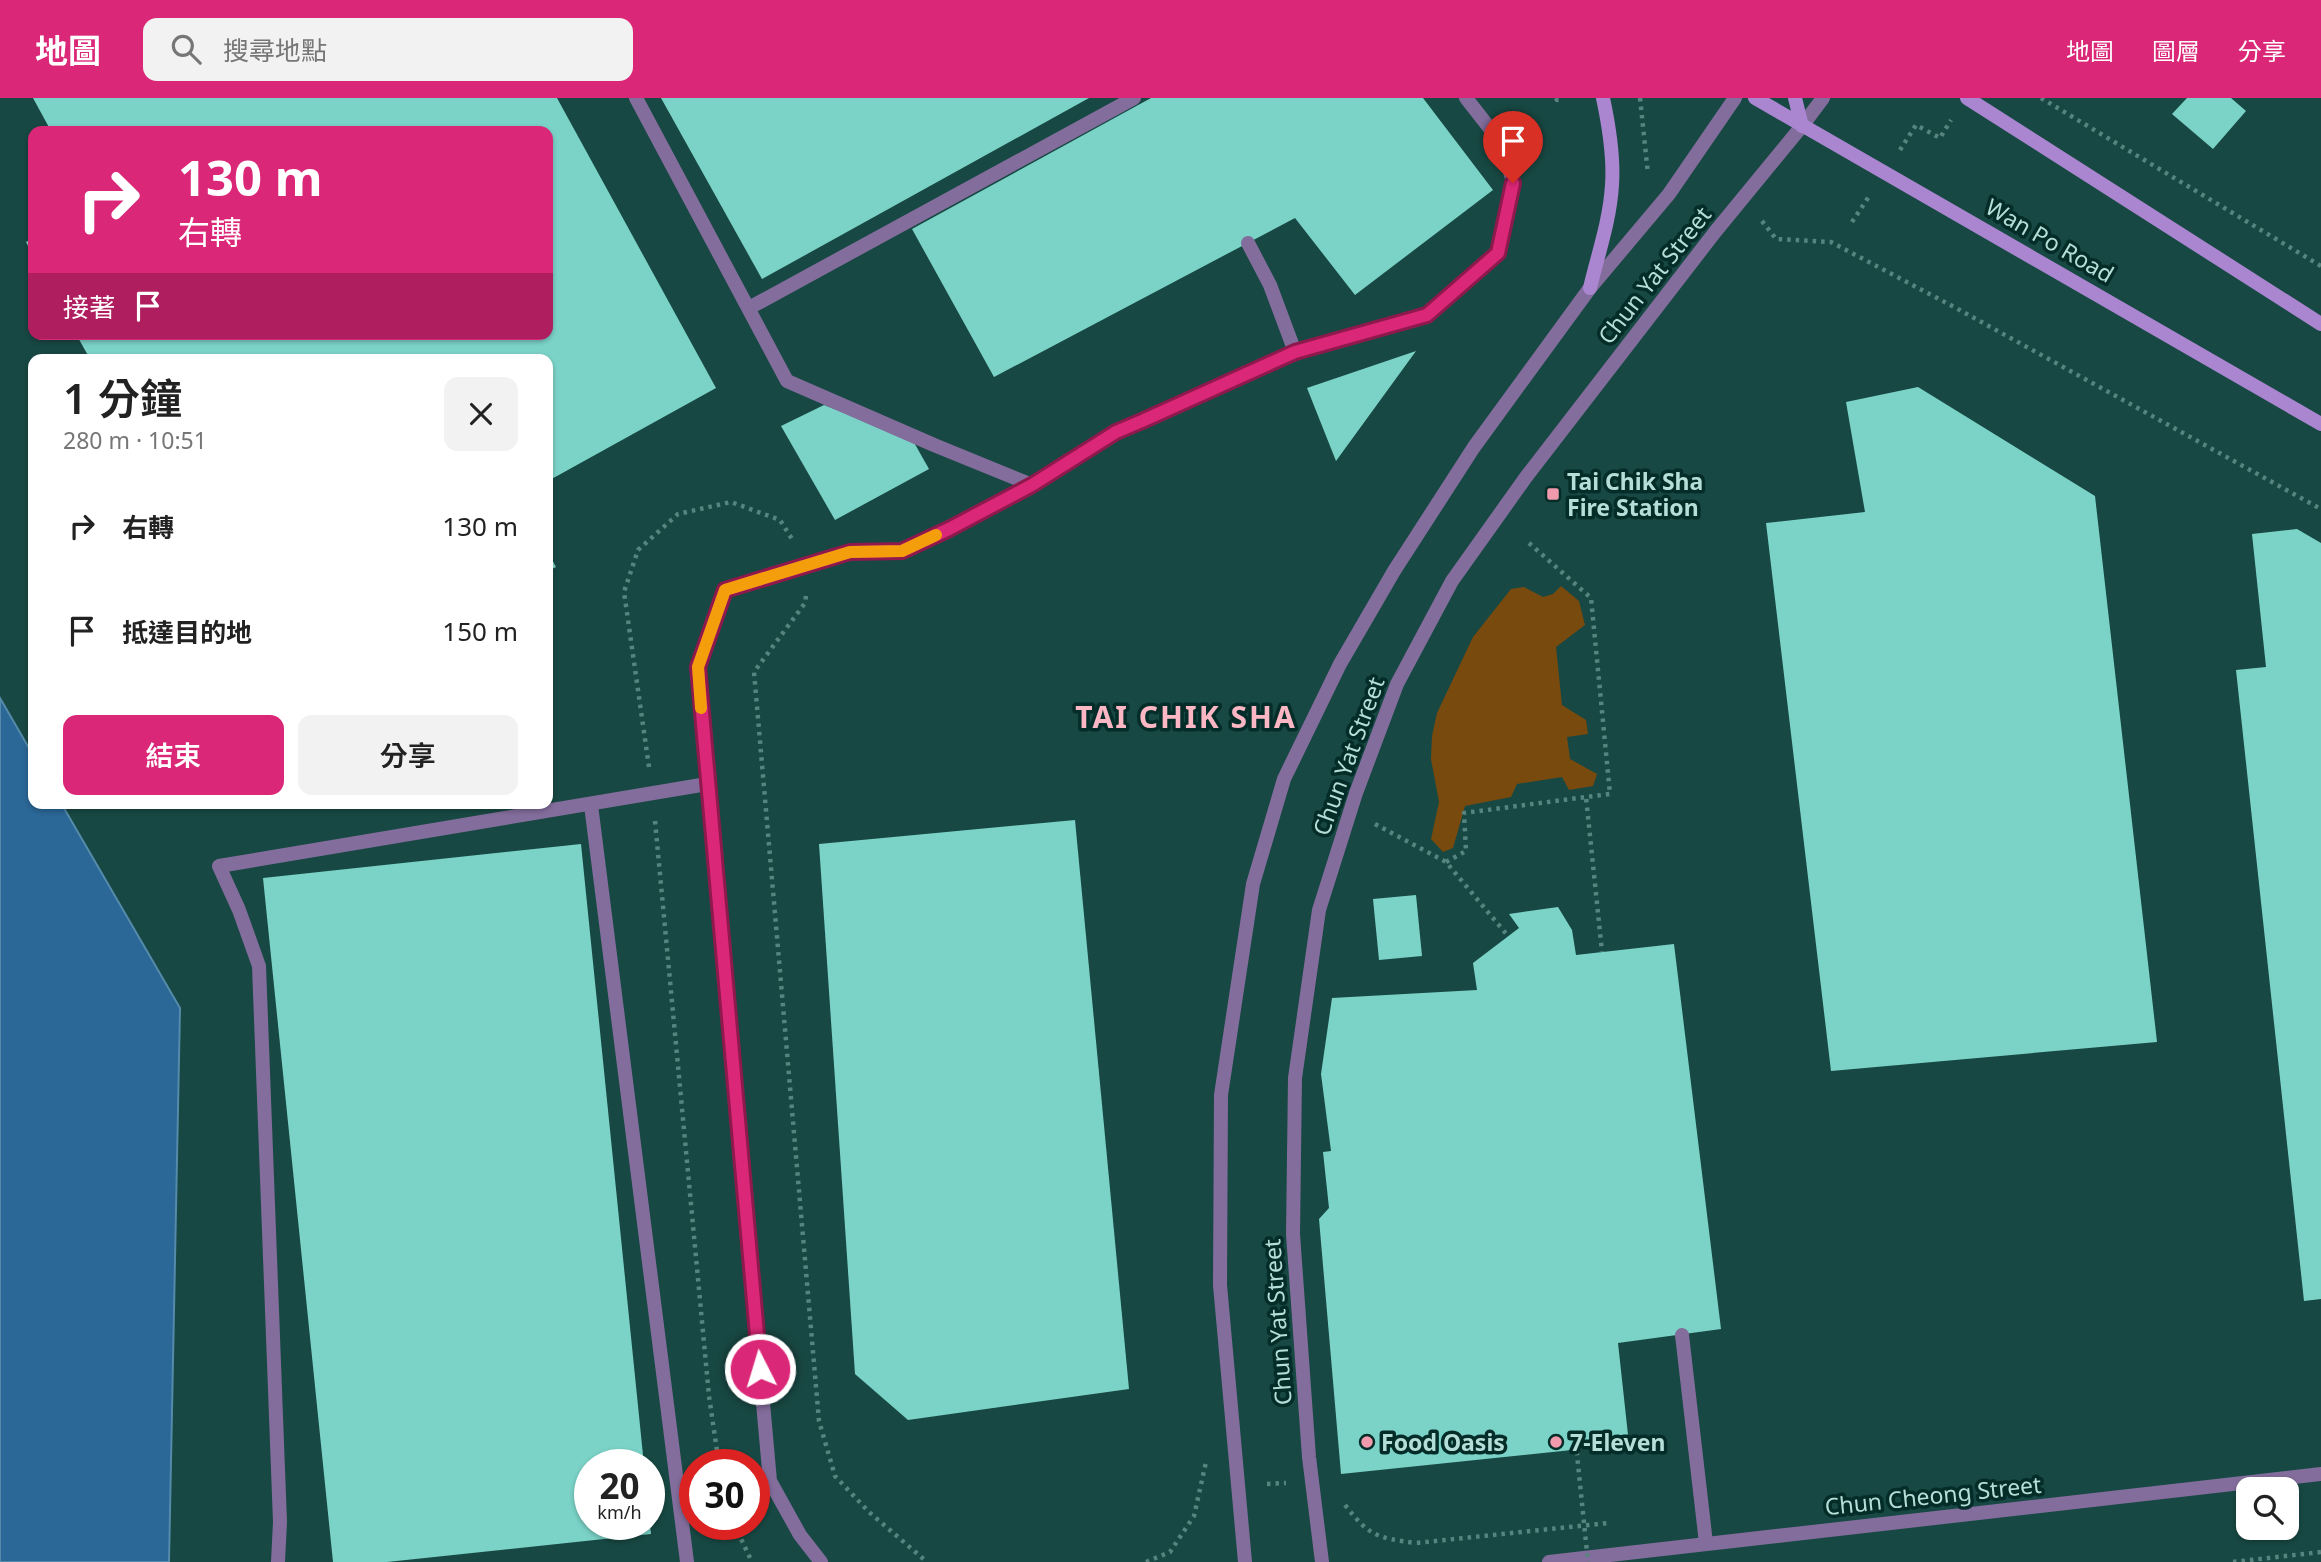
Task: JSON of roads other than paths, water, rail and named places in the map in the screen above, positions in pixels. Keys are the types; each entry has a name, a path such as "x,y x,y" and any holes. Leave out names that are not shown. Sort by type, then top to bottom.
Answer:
{"main road":[{"path":"1590,288 1609,210 1612,183 1603,98"},
{"name":"Wan Po Road","path":"1755,98 1909,184 2321,424"},
{"path":"1795,98 1802,126"},
{"path":"1967,98 2321,324"}],"street":[{"path":"636,98 787,380 1032,485"},
{"path":"749,308 1134,98"},
{"path":"821,1562 800,1535 770,1480 698,667 725,590 850,552 902,551 1032,485 1116,432 1295,352 1427,315 1498,253 1513,183 1502,145 1466,98"},
{"name":"Chun Yat Street","path":"1245,1562 1220,1285 1221,1109 1233,1005 1253,884 1284,779 1340,664 1394,571 1474,447 1590,288 1668,194 1735,98"},
{"name":"Chun Yat Street","path":"1322,1562 1309,1457 1293,1234 1295,1078 1319,910 1356,793 1397,684 1452,581 1526,477 1715,232 1823,98"},
{"path":"1248,243 1270,285 1295,352"},
{"path":"278,1562 280,1508 259,965 219,866 708,784"},
{"path":"591,805 687,1562"},
{"path":"1682,1335 1706,1543"},
{"name":"Chun Cheong Street","path":"1549,1562 2321,1474"}],"water":[{"path":"0,698 28,746 28,809 64,809 180,1008 169,1562 0,1562"}],"place":[{"name":"Tai Chik Sha Fire Station","path":"1553,494"},
{"name":"Food Oasis","path":"1367,1442"},
{"name":"7-Eleven","path":"1556,1442"}],"district":[{"name":"TAI CHIK SHA","path":"1186,716"}]}
